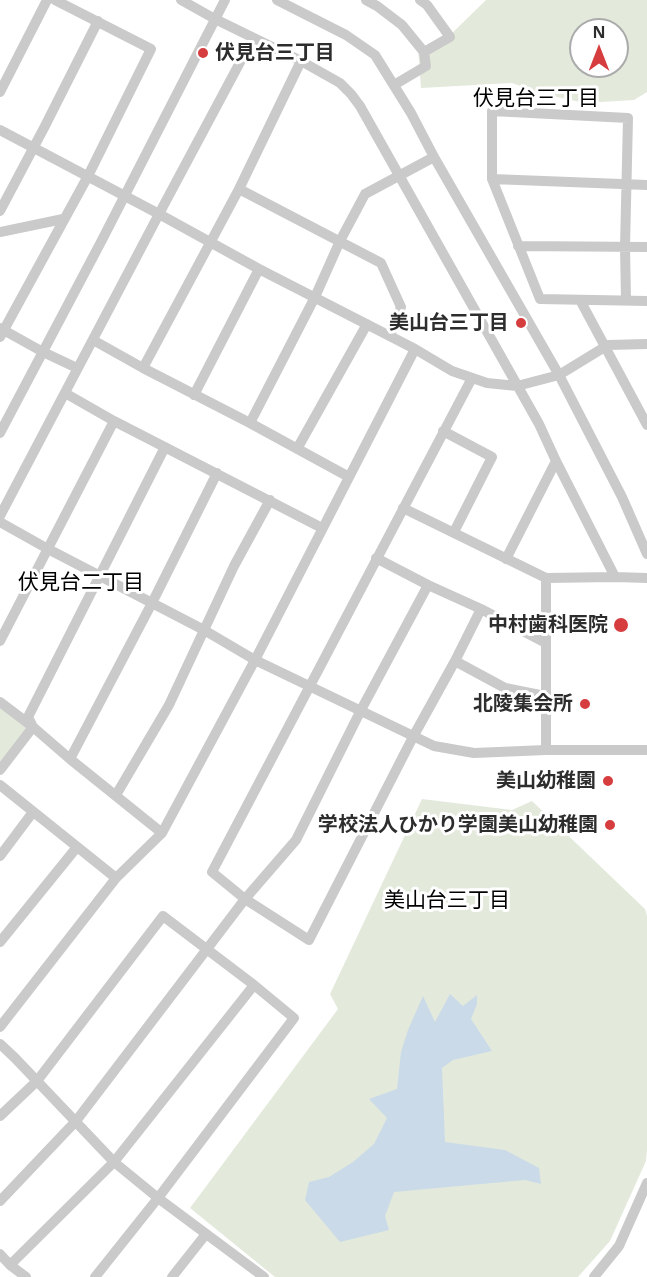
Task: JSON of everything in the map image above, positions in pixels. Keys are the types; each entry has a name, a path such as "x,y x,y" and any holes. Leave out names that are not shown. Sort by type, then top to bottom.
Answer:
{"street":[{"path":"0,92 47,0"},
{"path":"55,0 151,49 88,176 1,331 77,368"},
{"path":"181,0 340,82 351,94 360,106 518,386 615,577"},
{"path":"0,433 225,0"},
{"path":"277,0 346,35 375,55 559,375 622,497 647,554"},
{"path":"366,0 402,25 424,52 426,66 394,85"},
{"path":"420,0 427,5 450,37 424,52"},
{"path":"0,211 98,21"},
{"path":"0,516 253,38"},
{"path":"143,368 239,189 301,61"},
{"path":"627,300 625,247 628,118 492,111 492,179 540,299 580,300 627,300 647,300"},
{"path":"0,130 452,371 487,383 518,386 559,375 608,345 647,344"},
{"path":"250,423 365,194 434,157"},
{"path":"492,179 647,185"},
{"path":"239,189 381,263 402,307 390,336"},
{"path":"0,232 63,219"},
{"path":"518,246 647,247"},
{"path":"194,395 259,269"},
{"path":"580,300 604,348 642,406 647,425"},
{"path":"297,449 367,324"},
{"path":"93,340 349,477"},
{"path":"0,1027 116,878 162,832 255,660 415,350"},
{"path":"472,378 212,872 245,899 309,940 412,737 481,609"},
{"path":"64,393 322,528"},
{"path":"0,641 114,421"},
{"path":"443,431 492,457 454,532"},
{"path":"33,727 28,717 165,447"},
{"path":"506,559 556,461"},
{"path":"70,759 217,473"},
{"path":"116,795 170,705 234,566 270,500"},
{"path":"403,508 546,578 647,578"},
{"path":"0,522 204,630 255,660 434,746 474,753 647,750"},
{"path":"376,558 546,643"},
{"path":"546,578 546,750"},
{"path":"0,1201 76,1121 245,899 296,840 361,710 428,585"},
{"path":"455,661 505,688 545,696"},
{"path":"0,702 162,832"},
{"path":"0,770 33,727"},
{"path":"0,785 116,878"},
{"path":"0,856 33,812"},
{"path":"0,942 77,847"},
{"path":"0,1116 37,1082 163,916 294,1018 158,1198 95,1277"},
{"path":"10,1265 114,1162 254,985"},
{"path":"0,1044 114,1162 264,1277"},
{"path":"594,1277 619,1246 647,1184"},
{"path":"172,1277 207,1234"},
{"path":"0,1254 26,1277"},
{"path":"244,1277 251,1268"}],"shaded area":[{"path":"486,0 647,0 647,92 634,100 584,103 540,93 512,83 421,88 418,48 445,40"},
{"path":"0,707 28,728 0,764"},
{"path":"422,799 512,810 532,801 645,909 647,916 646,1161 610,1241 578,1277 275,1277 190,1208 338,1009 330,994"}],"water":[{"path":"450,994 463,1006 477,995 477,1004 471,1019 492,1051 453,1060 442,1068 445,1142 505,1150 539,1168 541,1184 525,1180 394,1192 385,1216 389,1230 340,1242 305,1200 309,1182 329,1177 353,1162 374,1144 387,1118 369,1099 397,1089 401,1052 423,996 435,1022"}],"place":[{"name":"伏見台三丁目","path":"203,53"},
{"name":"美山台三丁目","path":"521,323"},
{"name":"中村歯科医院","path":"621,625"},
{"name":"北陵集会所","path":"585,704"},
{"name":"美山幼稚園","path":"608,781"},
{"name":"学校法人ひかり学園美山幼稚園","path":"610,825"}],"district":[{"name":"伏見台三丁目","path":"536,99"},
{"name":"伏見台二丁目","path":"81,583"},
{"name":"美山台三丁目","path":"447,901"}]}
